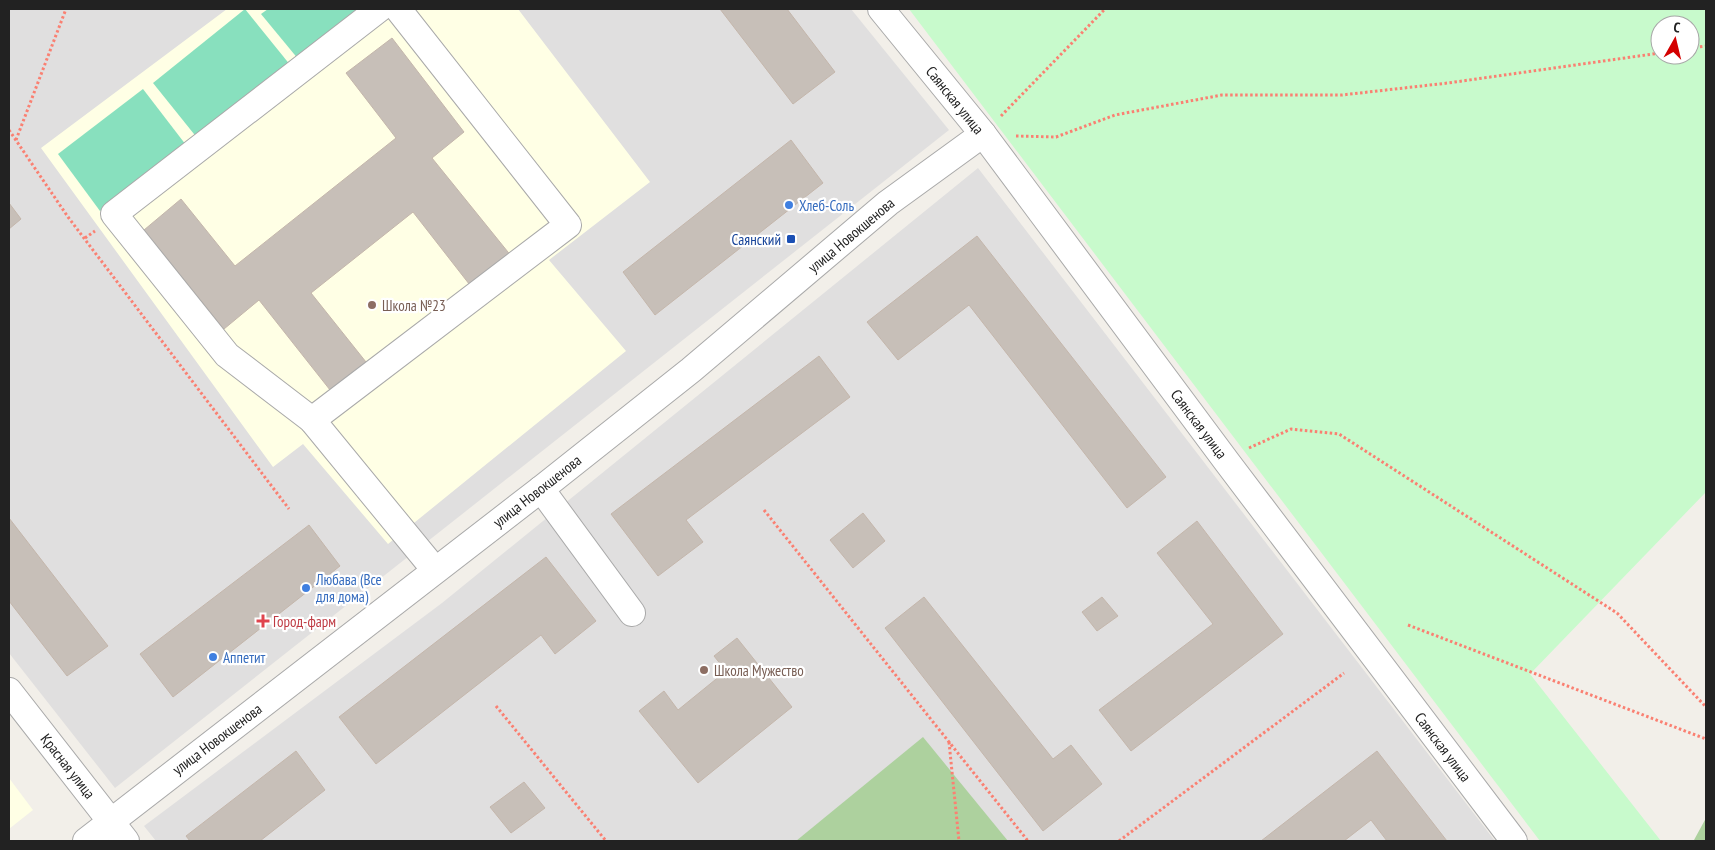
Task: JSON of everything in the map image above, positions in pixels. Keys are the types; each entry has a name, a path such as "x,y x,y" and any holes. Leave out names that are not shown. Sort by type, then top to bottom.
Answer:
{"street":[{"path":"379,9 114,214 227,355 312,420 435,570"},
{"path":"312,420 568,225 398,9"},
{"name":"Саянская улица","path":"881,9 983,134 1227,462 1514,841"},
{"name":"улица Новокшенова","path":"86,841 118,831 435,570 541,489 690,370 888,203 983,134"},
{"path":"541,489 632,613"},
{"name":"Красная улица","path":"9,692 118,831"}],"path":[{"path":"16,141 66,9"},
{"path":"983,134 1105,9"},
{"path":"983,134 1056,137 1114,115 1222,95 1342,95 1448,83 1650,54"},
{"path":"9,130 68,217 289,509"},
{"path":"1227,462 1253,445 1291,429 1339,434 1617,613 1706,707"},
{"path":"764,510 1028,841"},
{"path":"1408,625 1706,739"},
{"path":"1119,841 1344,672"},
{"path":"496,706 606,841"},
{"path":"949,742 959,841"}],"shaded area":[{"path":"9,9 851,9 949,130 115,788 9,653"},
{"name":"Школа №23","path":"227,9 518,9 650,182 549,260 626,351 388,544 303,444 273,467 41,148"},
{"path":"978,168 1495,841 156,841 144,826 442,603"},
{"path":"9,778 33,810 9,829"}],"green space":[{"path":"245,9 291,66 198,139 153,83"},
{"path":"268,9 362,9 299,60 261,14"},
{"path":"909,9 1706,9 1706,492 1530,674 1661,841 1540,841"},
{"path":"143,89 186,145 100,211 58,154"},
{"path":"923,737 1008,841 796,841"},
{"path":"1706,818 1706,841 1693,841 1694,840"}],"building":[{"path":"720,9 787,9 835,72 793,104"},
{"path":"392,38 464,132 432,158 512,257 473,289 413,212 311,293 370,367 334,395 259,300 224,329 144,230 181,199 235,266 396,138 346,73"},
{"path":"791,140 823,183 655,315 623,272"},
{"path":"9,203 21,219 9,229"},
{"path":"977,236 1166,477 1127,508 969,305 898,360 867,322"},
{"path":"819,356 850,397 686,520 703,542 658,576 611,514"},
{"path":"863,513 885,541 853,568 830,540"},
{"path":"9,518 108,646 67,676 9,601"},
{"path":"1197,521 1283,634 1131,751 1099,710 1213,624 1157,553"},
{"path":"309,525 340,566 173,697 140,654"},
{"path":"546,557 596,621 555,654 541,635 376,764 339,717"},
{"path":"924,597 1053,759 1071,745 1102,784 1043,831 885,628"},
{"path":"1102,597 1118,616 1097,631 1082,612"},
{"path":"737,638 792,707 698,783 639,711 664,691 678,710 726,671 714,656"},
{"path":"296,751 325,790 260,841 190,841 186,836"},
{"path":"1377,751 1447,841 1387,841 1371,820 1344,841 1261,841"},
{"path":"524,782 545,808 511,833 490,807"}],"place":[{"name":"Хлеб-Соль","path":"789,205"},
{"name":"Саянский","path":"791,239"},
{"name":"Школа №23","path":"372,305"},
{"name":"Любава (Все для дома)","path":"306,588"},
{"name":"Город-фарм","path":"263,621"},
{"name":"Аппетит","path":"213,657"},
{"name":"Школа Мужество","path":"704,670"}]}
